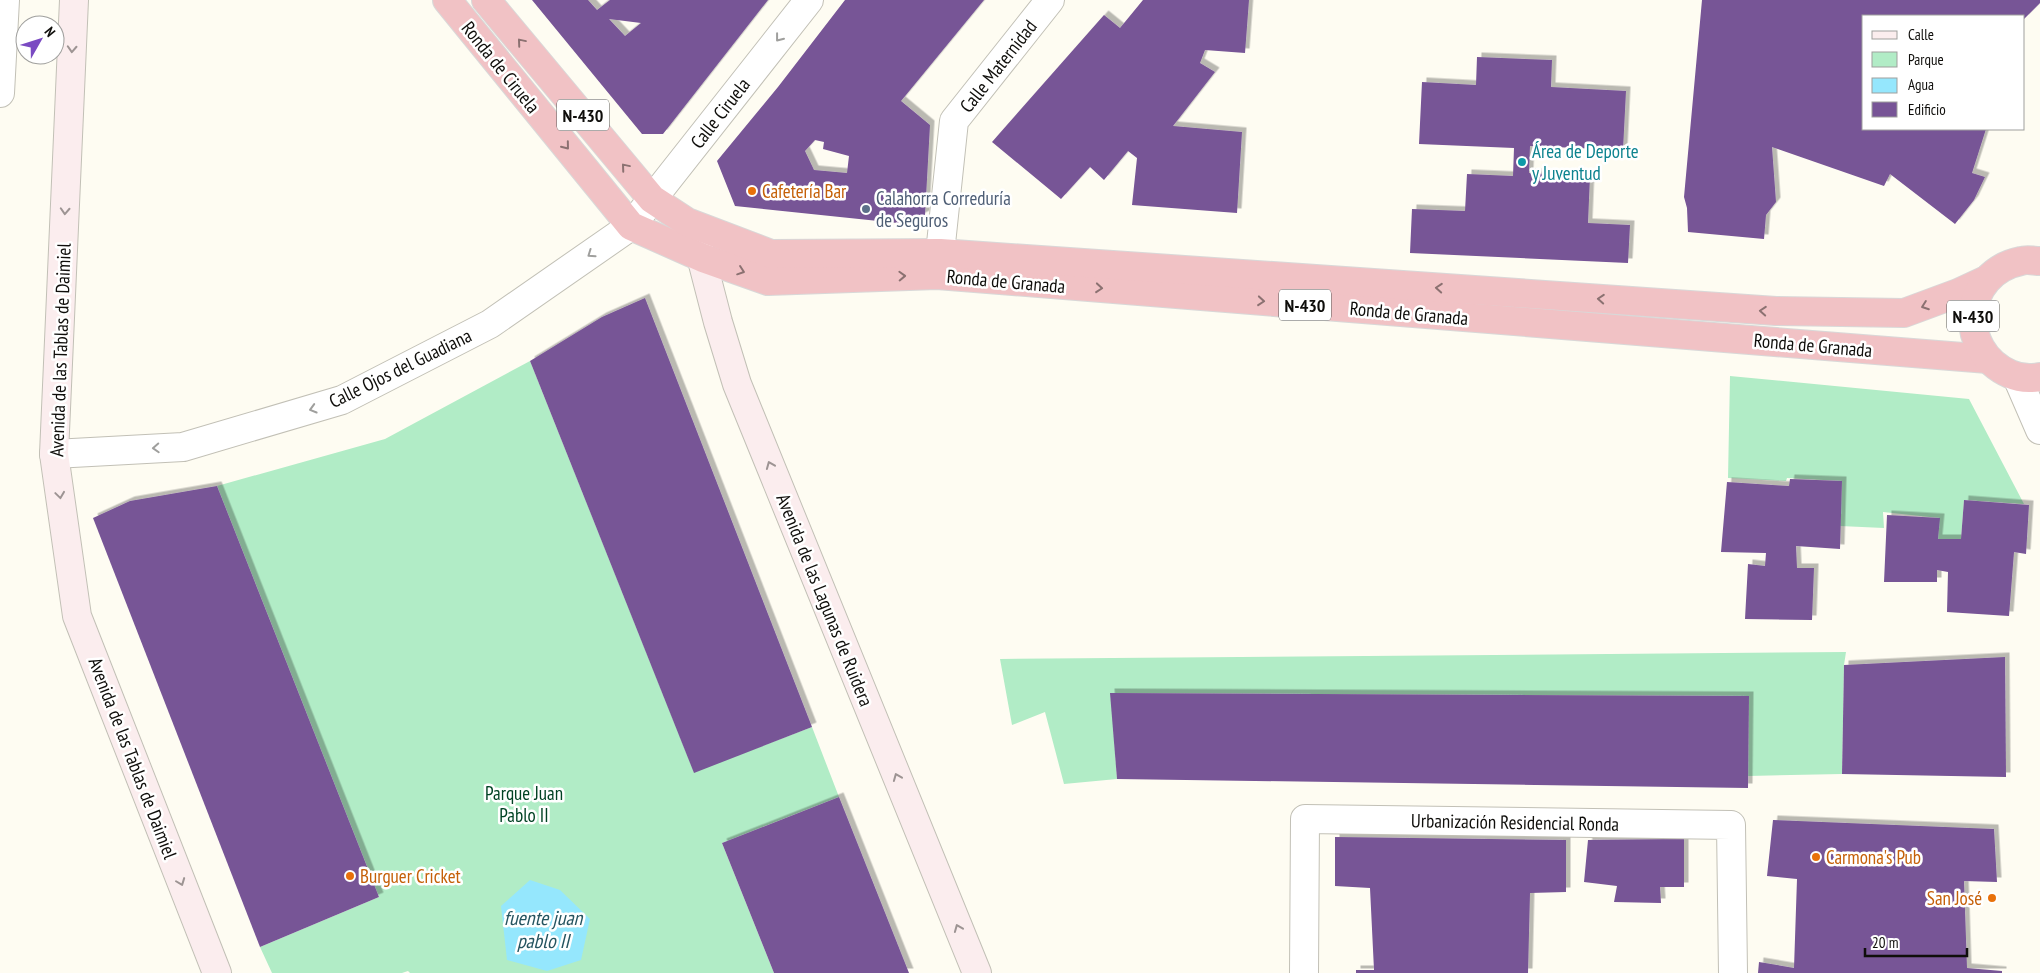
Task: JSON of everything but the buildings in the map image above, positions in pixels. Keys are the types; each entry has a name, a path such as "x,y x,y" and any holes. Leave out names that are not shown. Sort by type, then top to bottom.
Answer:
{"highway":[{"name":"Ronda de Ciruela","path":"447,0 631,226"},
{"name":"Ronda de Ciruela","path":"486,0 652,199 687,222"},
{"name":"Ronda de Granada","path":"687,222 771,254 940,253 1776,311 1904,313 1958,294 1986,280"},
{"name":"Ronda de Granada","path":"631,226 703,258 768,280 937,275 1988,359"},
{"name":"N-430","path":"2028,377 2001,370 1988,359 1976,341 1972,320 1975,299 1986,280 2002,267 2034,255"}],"main road":[{"name":"Avenida de las Tablas de Daimiel","path":"74,0 54,454 77,616 217,973"},
{"name":"Avenida de las Lagunas de Ruidera","path":"687,222 698,242 703,258 718,322 737,384 977,973"}],"street":[{"path":"0,93 5,0"},
{"name":"Calle Ciruela","path":"631,226 810,0"},
{"name":"Calle Maternidad","path":"940,253 954,121 1050,0"},
{"name":"Calle Ojos del Guadiana","path":"54,454 183,447 342,400 490,324 631,226"},
{"path":"2028,377 2040,430"},
{"name":"Urbanización Residencial Ronda","path":"1304,973 1305,819 1731,825 1733,973"}],"green space":[{"name":"Parque Juan Pablo II","path":"530,361 694,772 812,727 839,797 722,843 774,973 410,973 408,971 402,973 272,973 260,947 379,897 217,486 385,439"},
{"path":"1730,376 1969,399 2024,504 1964,500 1961,539 1938,539 1939,518 1883,512 1884,528 1840,526 1842,481 1787,478 1786,481 1728,478"},
{"path":"1846,652 1844,665 1842,774 1748,776 1749,696 1111,693 1117,779 1064,784 1045,712 1012,725 1000,659"}],"water":[{"name":"fuente juan pablo II","path":"530,880 560,890 590,919 581,960 547,971 507,960 501,906"}],"place":[{"name":"Área de Deporte y Juventud","path":"1522,162"},
{"name":"Cafetería Bar","path":"752,191"},
{"name":"Calahorra Correduría de Seguros","path":"866,209"},
{"name":"Carmona's Pub","path":"1816,857"},
{"name":"Burguer Cricket","path":"350,876"},
{"name":"San José","path":"1992,898"}]}
